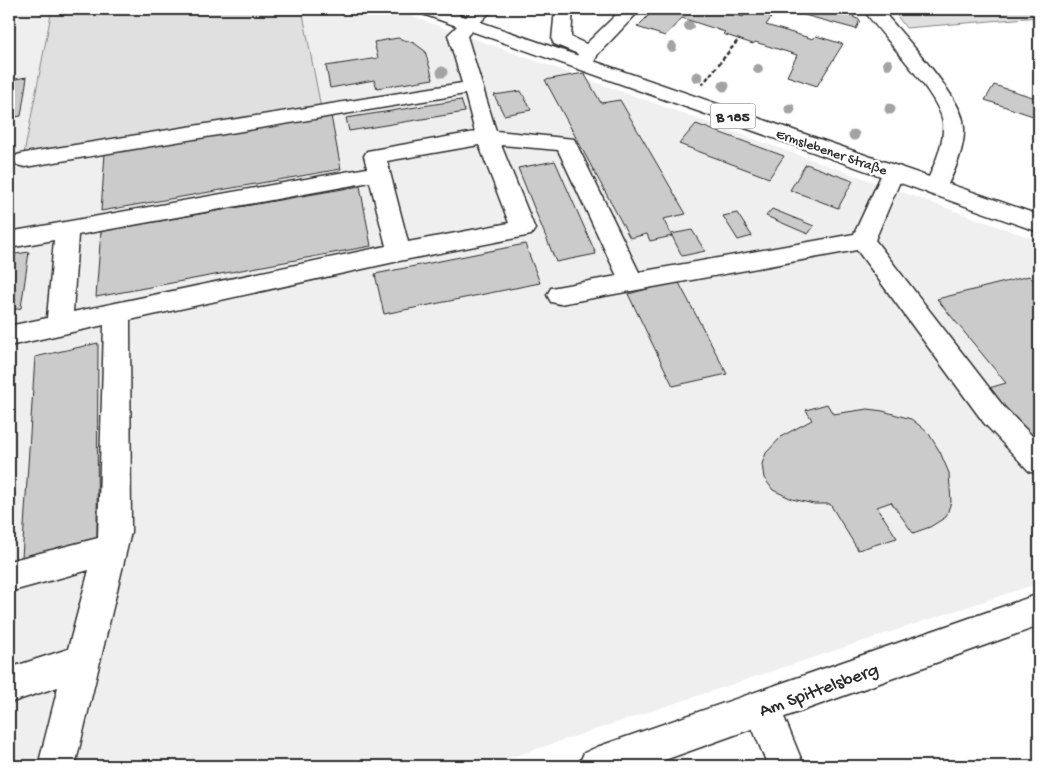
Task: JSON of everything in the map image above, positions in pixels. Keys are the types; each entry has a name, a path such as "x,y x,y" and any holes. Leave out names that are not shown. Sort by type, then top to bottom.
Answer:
{"main road":[{"name":"Ermslebener Straße","path":"426,9 469,24 587,58 689,101 1039,224"},
{"path":"9,336 399,252 523,229 487,137 457,35 484,9"},
{"path":"564,9 561,40 587,58 632,9"},
{"path":"872,9 945,101 953,120 950,152 935,188"},
{"path":"25,160 473,87"},
{"path":"399,252 375,156 487,137 566,144 632,282"},
{"path":"863,241 893,172"},
{"path":"9,240 379,173"},
{"path":"59,326 67,229"},
{"path":"560,294 863,241"},
{"path":"863,241 994,415 1039,462"},
{"path":"56,766 116,532 117,313"},
{"path":"9,576 111,549"},
{"name":"Am Spittelsberg","path":"597,766 1039,610"},
{"path":"9,685 82,662"},
{"path":"762,708 786,766"}],"path":[{"path":"689,101 739,39"}],"shaded area":[{"path":"9,9 52,9 24,153 321,107 302,9 391,9 1039,241 1039,583 485,766 9,766"},
{"path":"52,9 302,9 321,108 24,154"},
{"path":"892,9 1039,9 1039,17 906,28"}],"building":[{"path":"580,9 604,9 598,15"},
{"path":"655,9 717,9 743,17 751,9 777,9 766,25 813,39 816,36 843,44 817,86 787,76 797,55 755,42 753,44 723,34 725,32 682,18 665,36 637,27"},
{"path":"782,9 847,9 858,12 853,17 860,20 856,29"},
{"path":"398,38 414,43 425,51 433,79 377,88 374,80 330,88 326,66 378,58 374,42"},
{"path":"584,73 601,103 620,100 686,214 663,219 672,236 650,241 647,234 630,238 545,80"},
{"path":"27,77 21,116 9,118 9,80"},
{"path":"994,85 1039,99 1039,118 985,100"},
{"path":"521,91 531,110 504,115 494,95"},
{"path":"461,100 465,112 349,131 346,118"},
{"path":"331,116 341,169 101,211 105,153"},
{"path":"696,124 784,156 769,178 679,144"},
{"path":"555,161 596,254 556,262 518,168"},
{"path":"806,164 853,181 838,208 790,190"},
{"path":"360,186 371,246 96,297 101,231"},
{"path":"772,209 814,226 808,234 766,216"},
{"path":"737,213 752,236 738,240 723,216"},
{"path":"692,230 705,251 682,256 671,234"},
{"path":"525,244 540,283 384,314 375,274"},
{"path":"29,252 21,308 9,311 9,255"},
{"path":"1029,276 1039,286 1039,332 1036,333 1039,336 1039,432 1028,436 989,388 1006,383 937,299"},
{"path":"678,281 727,374 673,386 628,294"},
{"path":"98,343 97,538 22,558 35,357"},
{"path":"827,404 833,414 868,409 911,419 929,434 940,452 949,473 951,502 946,517 930,527 913,533 891,502 877,507 897,538 858,550 830,504 814,504 792,499 773,490 764,478 762,464 766,453 782,436 812,420 806,410"}]}
